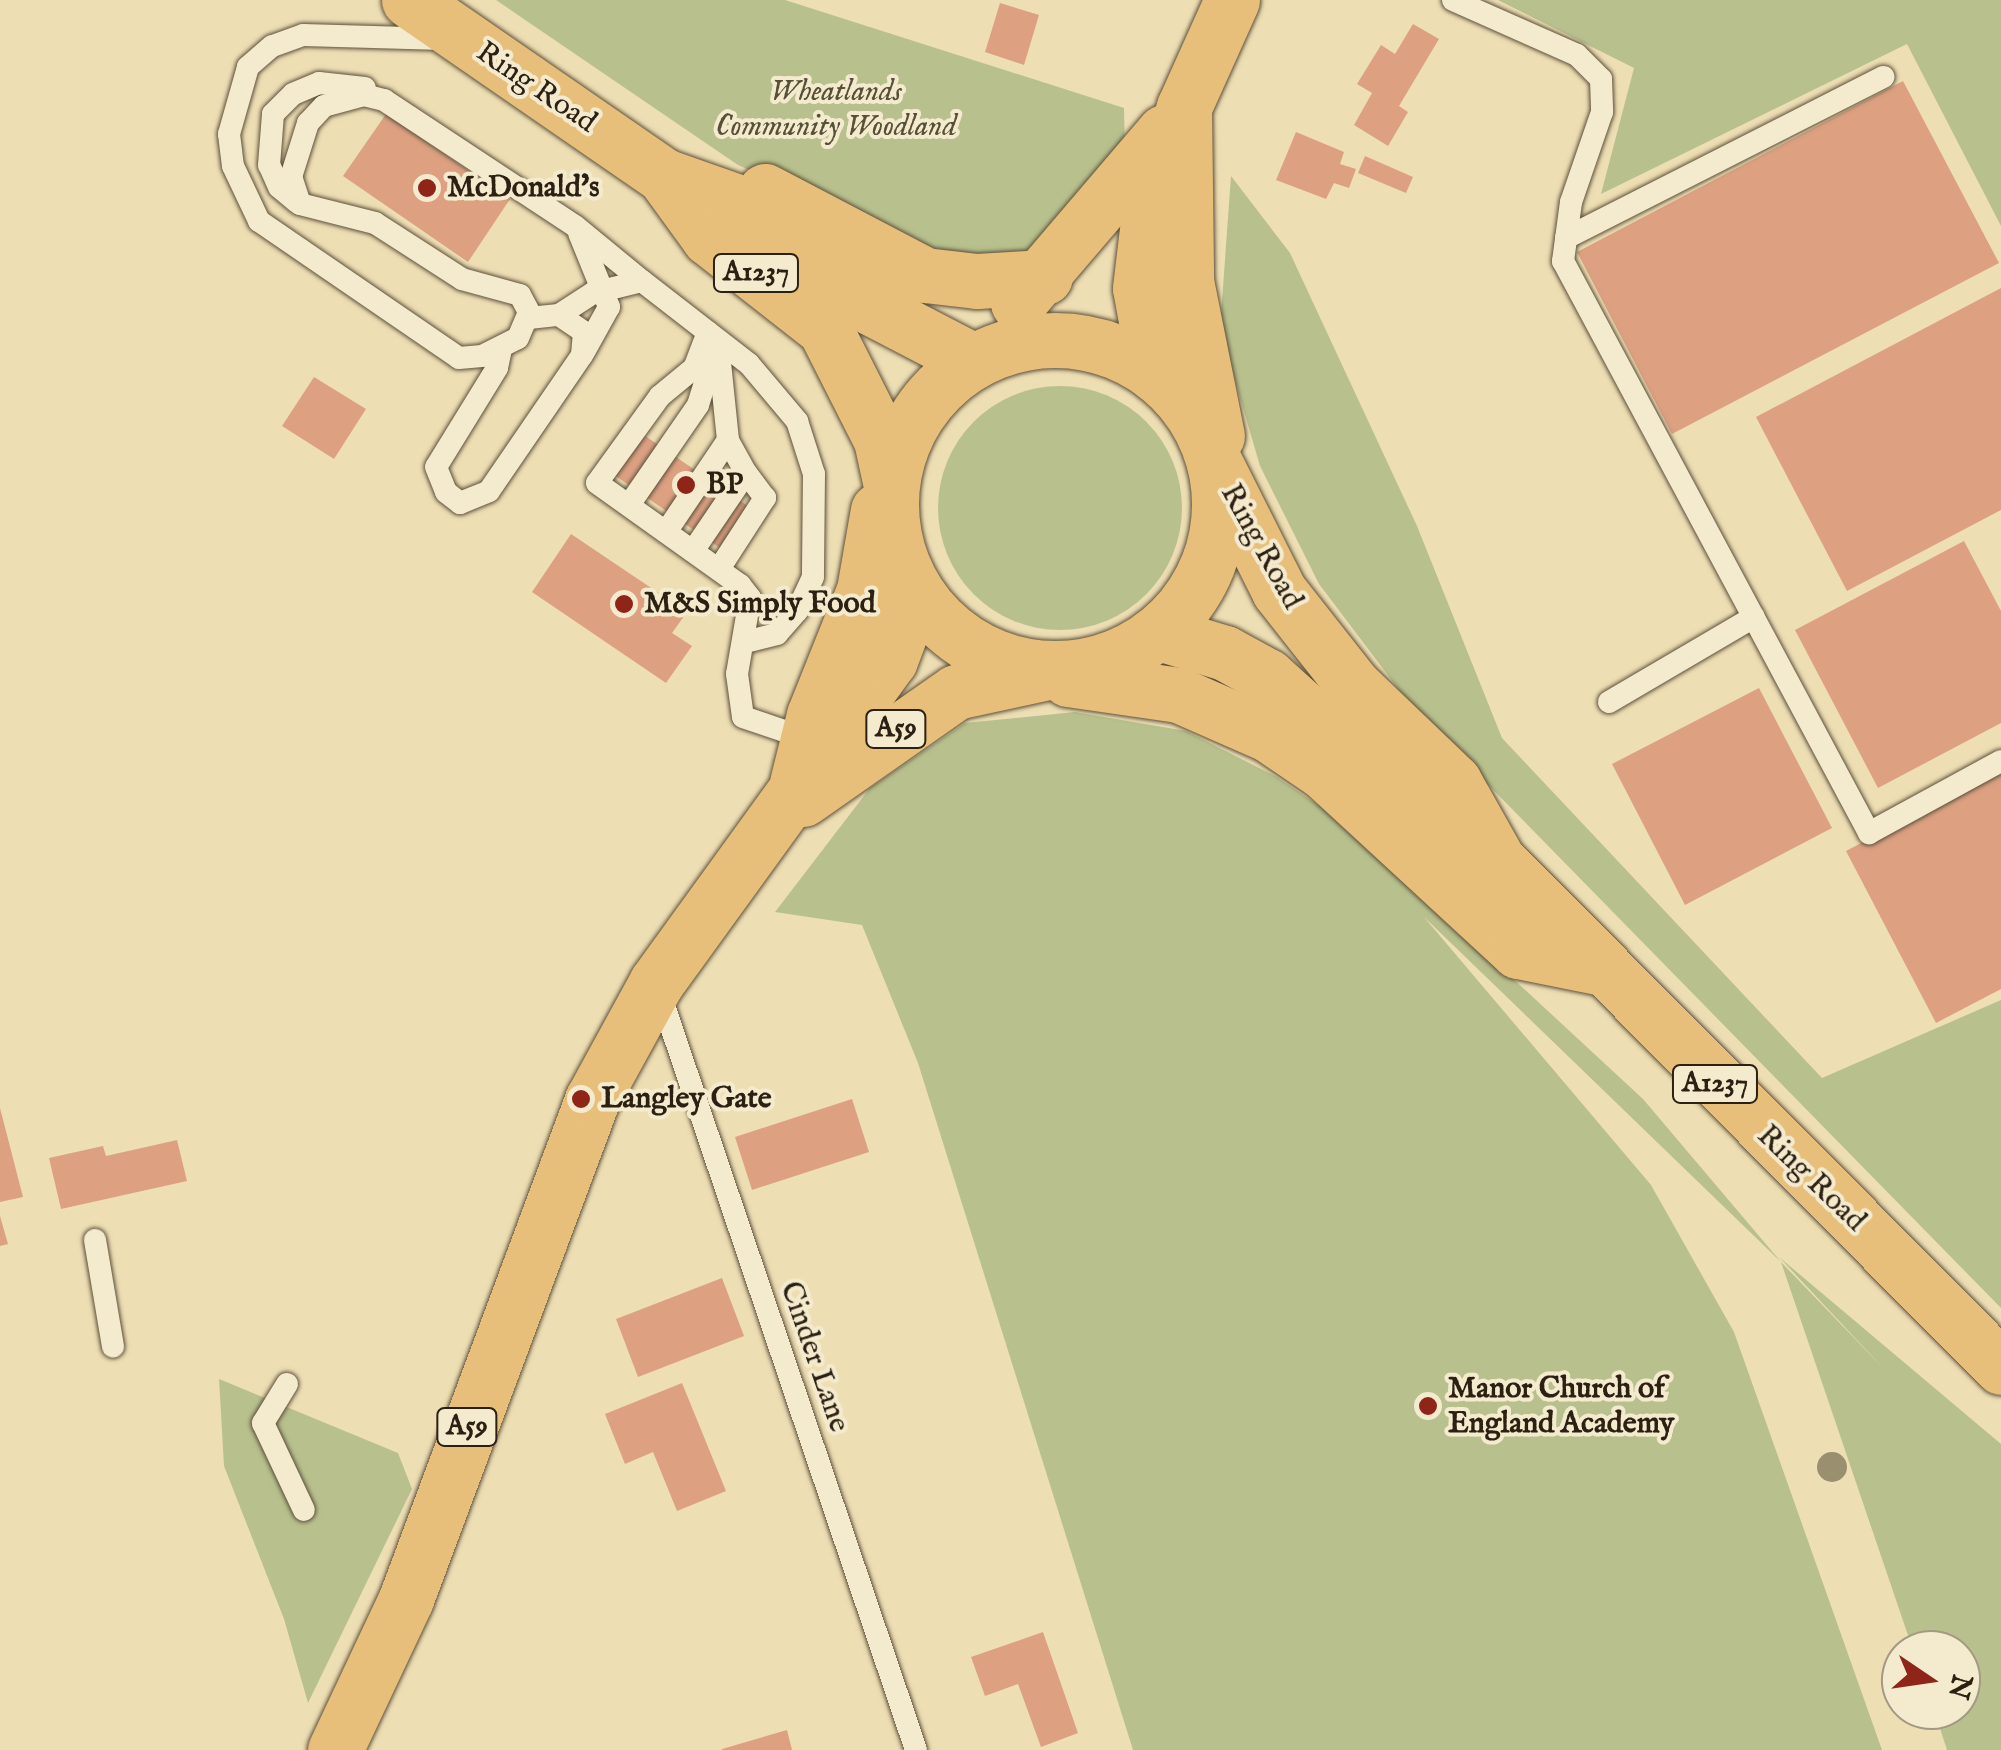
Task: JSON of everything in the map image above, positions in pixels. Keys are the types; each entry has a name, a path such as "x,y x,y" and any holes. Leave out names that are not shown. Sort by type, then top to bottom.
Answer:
{"main road":[{"name":"Ring Road","path":"408,0 664,176 741,202 872,308 974,359"},
{"path":"1156,375 1142,257 1184,107 1232,0"},
{"path":"467,40 834,225 890,262 938,278 1045,277"},
{"path":"803,769 864,590 888,472 909,428 936,391 974,359 1045,277 1184,107"},
{"path":"1042,672 1128,652 1159,632 1198,588 1210,560 1225,484 1186,282 1184,107"},
{"name":"Ring Road","path":"664,176 709,238 826,330 850,368 888,472"},
{"path":"974,359 1036,341 1068,340 1129,358 1156,375 1183,402 1225,484"},
{"path":"888,472 899,559 915,592 960,640 989,656 1042,672 1180,695 1238,718 1324,772 1518,951 1598,967"},
{"name":"Ring Road","path":"1225,484 1279,591 1353,685 1454,782 1498,860 1598,967 2001,1367"},
{"name":"A59","path":"335,1750 406,1599 565,1162 656,983 803,769 890,660 915,592"},
{"name":"Ring Road","path":"1159,632 1226,653 1267,676 1421,815 1498,860"},
{"name":"A59","path":"803,769 852,770 909,720 956,692 1042,672"}],"lane":[{"path":"1453,0 1576,55 1601,79 1602,112 1572,202 1563,261 1869,833 2001,761"},
{"path":"467,40 303,35 272,46 248,67 228,134 238,182 259,220 458,358 501,349 518,338 529,318 520,294 462,279 374,223 300,204 279,187 269,166 273,114 293,94 319,83 350,83 384,100 574,226 776,391 797,420 814,474 813,576 798,611 777,634 744,642"},
{"path":"1566,238 1883,77"},
{"path":"300,204 291,177 308,123 346,97 384,100"},
{"path":"501,349 497,368 436,466 446,492 460,503 490,491 608,316 606,288 574,226"},
{"path":"529,318 559,315 606,288 642,281"},
{"path":"559,315 584,332 582,355"},
{"path":"708,332 720,363 728,440 746,474 765,498 719,569"},
{"path":"708,332 694,368 660,396 597,483 719,569 750,598 737,674 743,718 803,769"},
{"path":"629,506 710,379 708,332"},
{"path":"666,532 728,440"},
{"path":"693,551 746,474"},
{"path":"1610,702 1754,617"},
{"name":"Cinder Lane","path":"656,983 916,1750"},
{"path":"95,1240 112,1346"},
{"path":"287,1384 263,1423 304,1510"}],"green space":[{"name":"Wheatlands Community Woodland","path":"496,0 785,0 1124,108 1125,152 1030,264 971,269 738,165"},
{"path":"1498,0 2001,0 2001,226 1907,44 1601,194 1634,68"},
{"path":"1231,176 1290,253 1417,526 1502,738 1822,1078 2001,1000 2001,1308 1412,707 1319,584 1260,466 1220,329"},
{"path":"1060,386 1107,395 1146,422 1173,461 1182,508 1173,555 1146,594 1107,621 1060,630 1013,621 974,594 947,555 938,508 947,461 974,422 1013,395"},
{"name":"Manor Church of England Academy","path":"1075,712 1186,731 1275,776 1346,824 1643,1099 1781,1262 1424,917 1651,1185 1734,1332 1882,1750 1133,1750 918,1063 862,925 775,912 870,788 965,723"},
{"path":"1779,1257 2001,1444 2001,1750 1947,1750 1940,1730 1981,1730 1981,1630 1906,1630 1781,1262 1886,1371"},
{"path":"219,1379 398,1453 412,1489 308,1703 284,1619 224,1466"}],"building":[{"path":"1000,3 1039,15 1024,65 985,52"},
{"path":"1413,24 1439,39 1399,106 1408,112 1388,146 1354,125 1372,93 1357,84 1381,45 1395,54"},
{"path":"1903,81 1999,263 1672,434 1577,252"},
{"name":"McDonald's","path":"386,114 510,199 468,262 343,176"},
{"path":"1296,132 1344,152 1340,164 1356,169 1349,188 1334,183 1326,199 1276,180"},
{"path":"1365,156 1413,177 1406,193 1358,173"},
{"path":"2001,288 2001,510 1847,591 1756,417"},
{"path":"314,377 366,409 334,459 282,426"},
{"path":"635,429 758,513 730,555 607,470"},
{"path":"571,534 687,612 672,633 692,646 666,683 532,592"},
{"path":"1964,541 2001,611 2001,723 1878,788 1795,630"},
{"path":"1759,688 1832,828 1685,905 1612,764"},
{"path":"2001,769 2001,989 1936,1023 1846,851"},
{"path":"852,1099 869,1152 752,1190 735,1137"},
{"path":"0,1108 23,1197 0,1202"},
{"path":"177,1140 187,1181 61,1209 49,1158 103,1146 106,1156"},
{"path":"0,1216 8,1244 0,1246"},
{"path":"722,1278 744,1336 638,1377 616,1319"},
{"path":"682,1383 726,1491 677,1511 653,1452 625,1464 605,1414"},
{"path":"1043,1632 1078,1733 1041,1747 1018,1684 985,1696 971,1657"},
{"path":"787,1730 792,1750 722,1750 722,1749"}],"place":[{"name":"McDonald's","path":"427,188"},
{"name":"BP","path":"686,485"},
{"name":"M&S Simply Food","path":"624,604"},
{"name":"Langley Gate","path":"581,1099"},
{"name":"Manor Church of England Academy","path":"1428,1406"}]}
